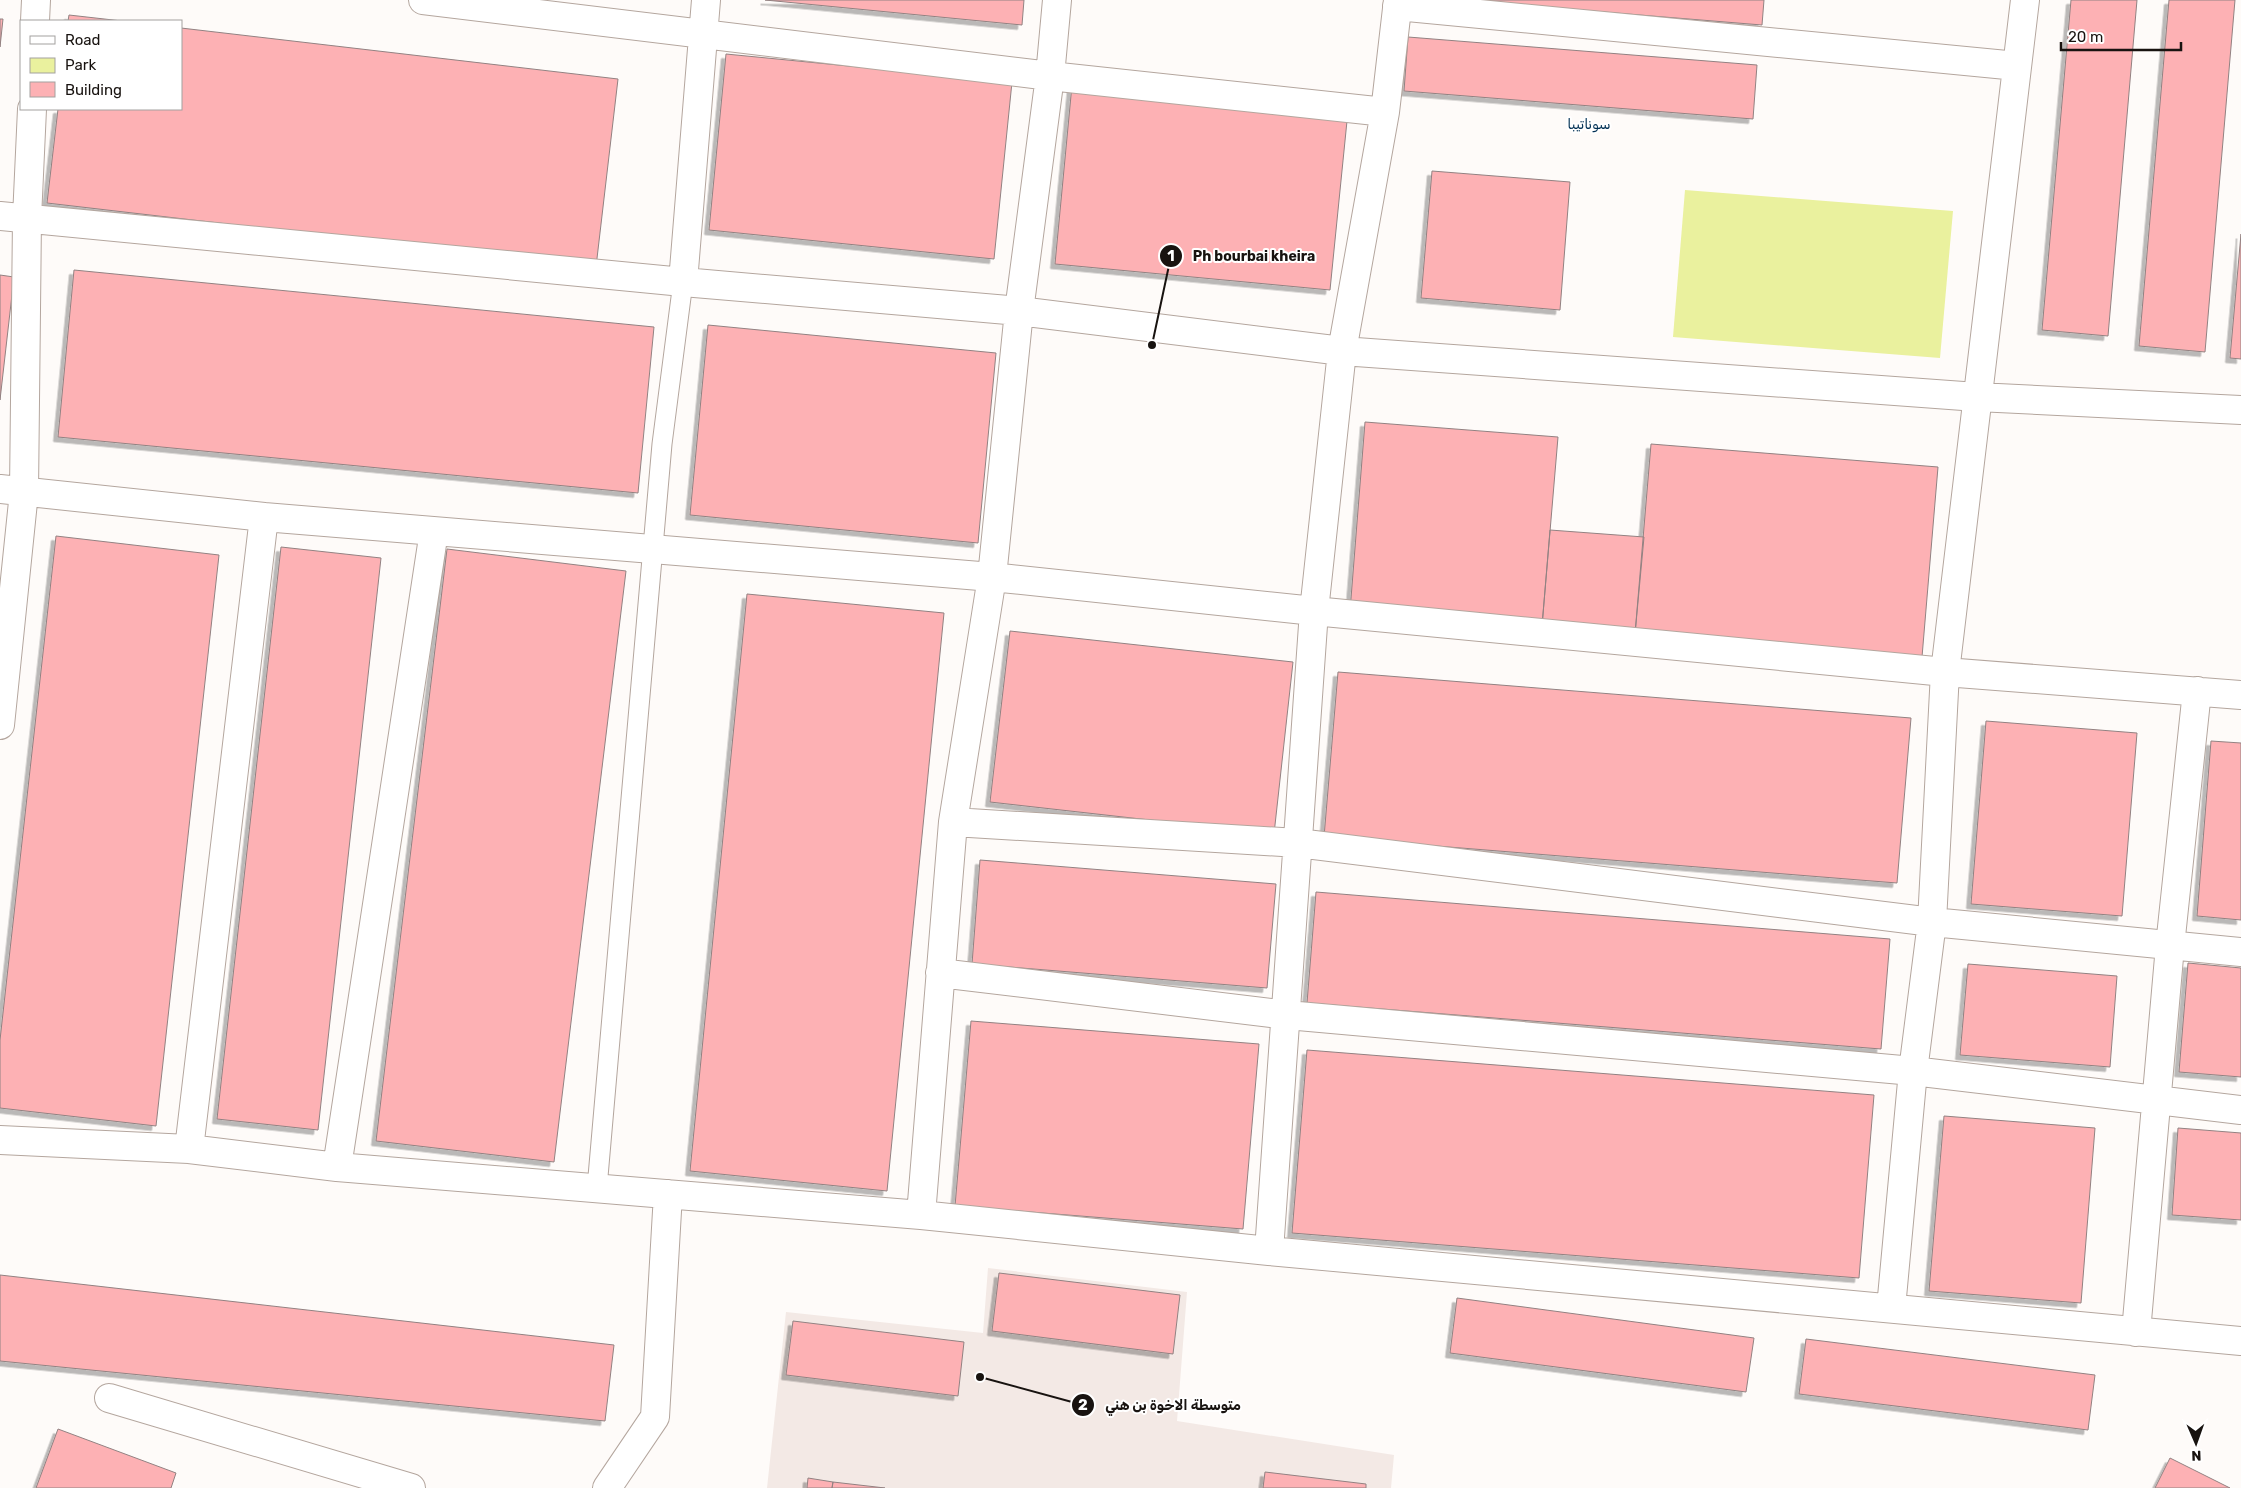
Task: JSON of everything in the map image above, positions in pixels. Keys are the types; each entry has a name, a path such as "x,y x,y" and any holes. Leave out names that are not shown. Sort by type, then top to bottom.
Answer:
{"street":[{"path":"35,20 36,0"},
{"path":"423,0 1050,76 1385,112"},
{"path":"683,282 706,0"},
{"path":"921,1215 953,822 992,577 1019,311 1050,76 1057,0"},
{"path":"1891,1308 1913,1071 1932,922 1945,672 2025,0"},
{"path":"1269,1251 1314,611 1342,351 1385,112 1397,3 2017,66"},
{"path":"0,725 32,110"},
{"path":"0,216 683,282 1019,311 1342,351 1977,397 2241,410"},
{"path":"12,491 264,517 992,577 1314,611 1945,672 2241,695"},
{"path":"189,1149 264,517"},
{"path":"337,1167 434,531"},
{"path":"2136,1332 2170,946 2196,691"},
{"path":"953,822 1298,843 1932,922 2241,952"},
{"path":"940,973 1287,1015 1913,1071 2241,1110"},
{"path":"0,1140 189,1149 337,1167 921,1215 1269,1251 2241,1341"},
{"path":"607,1488 655,1417 668,1194"},
{"path":"109,1398 411,1488"}],"lane":[{"path":"597,1188 662,444 683,282"}],"shaded area":[{"path":"988,1268 1187,1292 1177,1421 1394,1455 1391,1488 767,1488 786,1312 983,1333"}],"green space":[{"path":"1685,190 1953,211 1940,358 1673,337"}],"building":[{"path":"765,0 1024,0 1022,25"},
{"path":"1456,0 1764,0 1762,25"},
{"path":"2071,0 2137,0 2108,336 2042,330"},
{"path":"2169,0 2235,0 2205,352 2139,346"},
{"path":"69,15 113,20 68,20"},
{"path":"0,19 3,19 0,47"},
{"path":"182,28 618,79 596,267 47,203 58,110 182,110"},
{"path":"1408,37 1757,65 1753,119 1404,91"},
{"path":"726,54 1012,82 994,259 709,230"},
{"path":"1072,85 1348,111 1330,290 1055,264"},
{"path":"1432,171 1570,182 1560,310 1421,298"},
{"path":"2241,234 2241,359 2230,358"},
{"path":"74,270 654,327 638,493 58,437"},
{"path":"0,275 14,277 0,400"},
{"path":"708,325 996,353 978,543 690,515"},
{"path":"1365,422 1558,437 1542,626 1350,611"},
{"path":"1651,444 1938,467 1922,657 1635,634"},
{"path":"1550,530 1644,537 1635,634 1542,626"},
{"path":"56,536 219,555 156,1126 0,1108 0,1040"},
{"path":"281,547 381,558 318,1130 217,1119"},
{"path":"447,549 626,571 554,1162 376,1141"},
{"path":"747,594 944,613 887,1191 690,1171"},
{"path":"1010,631 1293,662 1274,834 990,802"},
{"path":"1338,672 1911,718 1897,883 1324,837"},
{"path":"1986,721 2137,733 2122,916 1971,904"},
{"path":"2211,741 2241,743 2241,920 2197,916"},
{"path":"980,860 1276,884 1267,988 972,964"},
{"path":"1316,892 1890,939 1881,1049 1307,1003"},
{"path":"2188,963 2241,968 2241,1077 2179,1072"},
{"path":"1968,964 2117,976 2110,1067 1960,1055"},
{"path":"971,1021 1259,1044 1243,1229 955,1206"},
{"path":"1307,1050 1874,1095 1859,1278 1292,1233"},
{"path":"1944,1116 2095,1128 2081,1303 1929,1291"},
{"path":"2178,1128 2241,1133 2241,1220 2172,1215"},
{"path":"999,1273 1180,1295 1173,1354 992,1331"},
{"path":"0,1275 614,1345 605,1421 0,1361"},
{"path":"1457,1298 1754,1338 1746,1392 1450,1353"},
{"path":"793,1321 964,1342 958,1396 786,1375"},
{"path":"1806,1339 2095,1375 2088,1430 1799,1394"},
{"path":"58,1429 176,1473 171,1488 36,1488"},
{"path":"2170,1458 2230,1488 2155,1488"},
{"path":"1265,1472 1366,1484 1366,1488 1263,1488"},
{"path":"808,1478 833,1482 832,1488 807,1488"},
{"path":"833,1482 885,1488 832,1488"}],"place":[{"name":"Ph bourbai kheira","path":"1152,345"},
{"name":"متوسطة الاخوة بن هني","path":"980,1377"}],"district":[{"name":"سوناتيبا","path":"1589,124"}]}
